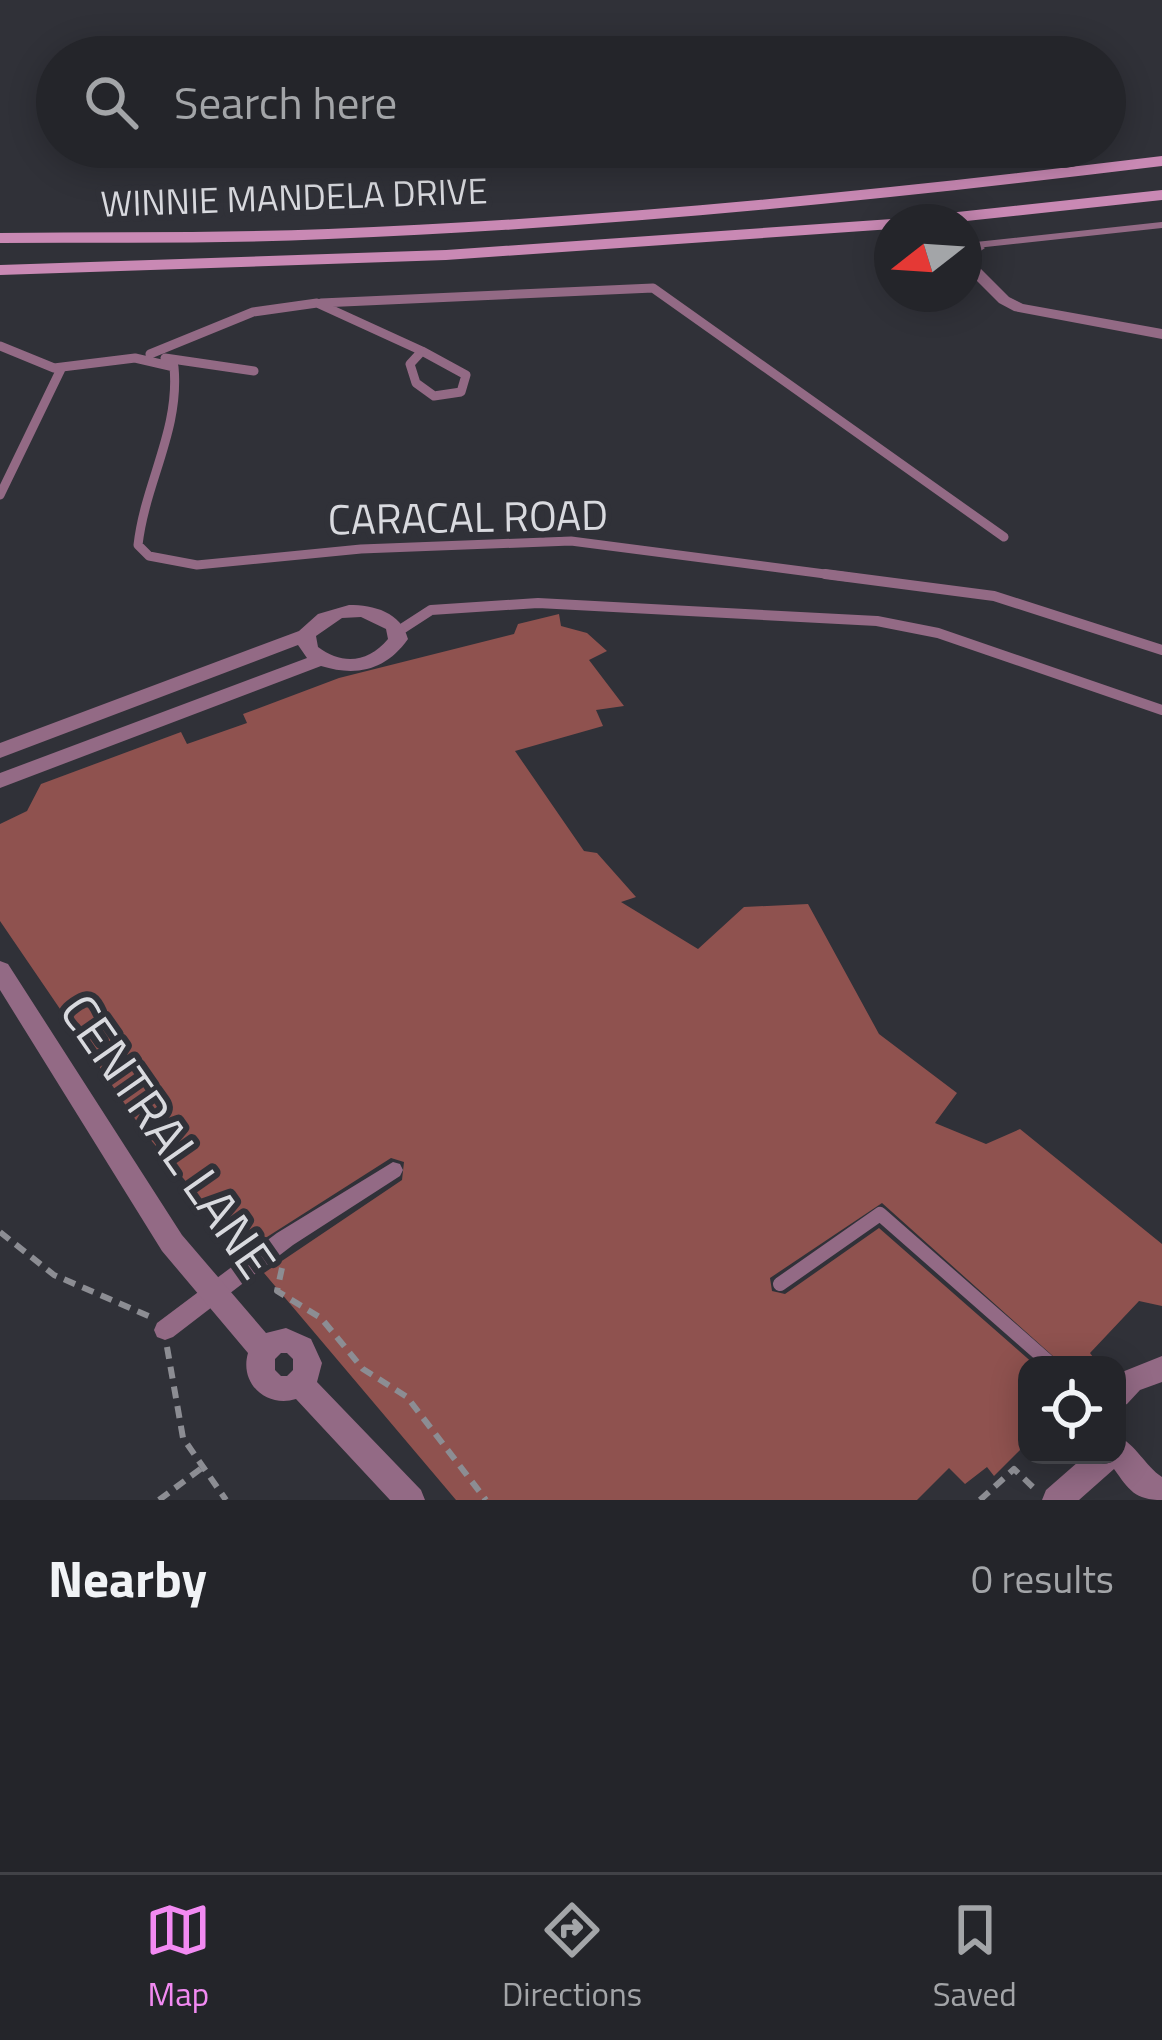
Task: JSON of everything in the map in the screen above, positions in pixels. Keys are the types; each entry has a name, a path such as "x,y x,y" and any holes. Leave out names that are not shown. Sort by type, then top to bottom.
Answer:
{"main road":[{"name":"WINNIE MANDELA DRIVE","path":"1126,165 1162,161"},
{"name":"WINNIE MANDELA DRIVE","path":"0,238 368,232 570,220 893,193 1103,168"},
{"path":"982,214 1162,195"},
{"name":"WINNIE MANDELA DRIVE","path":"0,270 446,256 874,225"}],"street":[{"path":"982,262 1021,296 1162,322"},
{"path":"982,269 1004,300 1019,308 1162,334"},
{"path":"0,751 306,635 329,615 349,610 385,617 397,632 391,651 376,661 357,666 319,660 0,781"},
{"path":"306,635 308,649 319,660"},
{"name":"CENTRAL LANE","path":"0,970 172,1243 264,1351 288,1342 303,1348 309,1369 298,1382 410,1500"},
{"path":"165,1330 277,1245 393,1170"},
{"path":"1126,1385 1162,1369"},
{"path":"1126,1462 1138,1478 1162,1495"},
{"path":"1057,1500 1098,1464"}],"lane":[{"path":"982,249 1162,225"},
{"path":"0,346 32,363 61,369 148,355 232,319 321,303 652,288 1004,537"},
{"path":"321,303 423,350 466,375 461,392 434,396 416,383 410,364 423,350"},
{"path":"148,355 254,371"},
{"name":"CARACAL ROAD","path":"161,358 174,367 178,387 165,454 139,524 139,545 149,556 197,565 538,542 664,550 994,596 1162,650"},
{"path":"0,495 61,369"},
{"name":"CARACAL ROAD","path":"397,632 431,610 538,603 877,621 938,632 1162,710"},
{"path":"781,1284 880,1214 1042,1356"}],"path":[{"path":"0,1232 38,1270 61,1284 154,1318 165,1330 183,1438 226,1500"},
{"path":"277,1245 283,1267 276,1277 277,1291 321,1318 363,1369 407,1397 486,1500"},
{"path":"160,1500 203,1467"},
{"path":"980,1500 1014,1469 1047,1500"}],"building":[{"path":"559,614 561,626 587,633 607,651 589,660 624,706 596,710 603,726 515,751 584,851 597,853 636,897 621,902 698,949 744,907 808,904 879,1034 957,1093 935,1123 986,1144 1020,1129 1162,1244 1162,1306 1139,1301 1090,1353 1092,1356 1053,1356 882,1203 770,1278 772,1291 785,1294 879,1228 1025,1356 1018,1356 1018,1452 994,1476 987,1467 965,1484 949,1468 917,1500 456,1500 264,1273 402,1180 404,1162 391,1158 245,1251 144,1132 0,921 0,824 27,811 41,784 181,732 187,744 247,723 243,714 339,678 514,634 518,624"}]}
